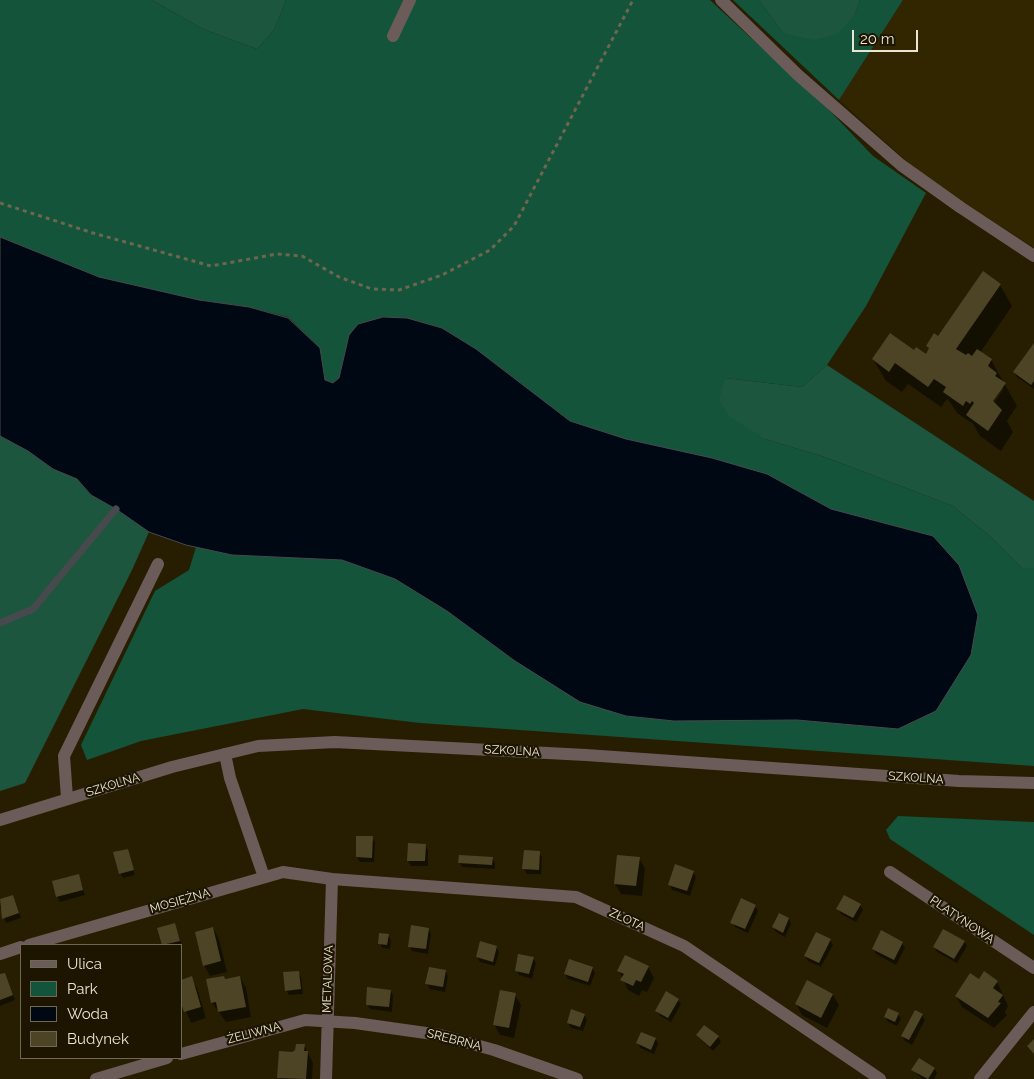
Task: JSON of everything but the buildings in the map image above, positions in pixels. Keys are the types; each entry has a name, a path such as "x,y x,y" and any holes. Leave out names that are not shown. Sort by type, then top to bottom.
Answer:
{"street":[{"path":"393,36 410,0"},
{"path":"721,0 798,75 886,152 960,207 1034,256"},
{"path":"67,798 64,756 158,564"},
{"name":"SZKOLNA","path":"0,820 67,798 258,746 335,742 586,755 959,781 1034,783"},
{"path":"225,754 230,778 264,877"},
{"name":"MOSIĘŻNA","path":"32,944 283,872 332,879"},
{"name":"PLATYNOWA","path":"890,872 1034,968"},
{"name":"METALOWA","path":"326,1079 332,879"},
{"name":"ZŁOTA","path":"332,879 576,897 684,946 880,1079"},
{"path":"0,954 20,948"},
{"path":"980,1079 1034,1012"},
{"name":"ŻELIWNA","path":"182,1054 305,1020 327,1021"},
{"name":"SREBRNA","path":"327,1021 440,1035 494,1050 577,1079"},
{"path":"96,1079 164,1059"}],"path":[{"path":"0,204 211,266 277,254 302,256 339,277 372,289 399,290 442,275 490,250 514,226 634,0"}],"shaded area":[{"path":"903,0 1034,0 1034,248 921,174 839,100"}],"green space":[{"path":"0,0 152,0 203,29 257,49 274,30 286,0 710,0 831,112 873,156 926,193 866,306 827,365 802,387 725,378 765,439 825,457 953,506 992,538 1022,568 1034,568 1034,766 420,723 303,709 141,741 87,760 81,745 155,591 189,570 196,547 232,555 342,560 395,579 447,611 515,661 626,716 674,721 797,720 898,729 933,536 831,509 767,474 626,439 570,421 476,349 442,328 407,318 383,317 349,335 339,378 333,383 325,380 320,348 288,317 249,307 199,300 99,277 0,237"},
{"path":"152,0 286,0 274,30 257,49 203,29"},
{"path":"733,0 761,0 761,3 783,33 855,14 860,0 903,0 839,100"},
{"path":"761,0 860,0 855,14 838,34 814,40 783,33 761,3"},
{"path":"827,365 1034,501 1034,568 1022,568 992,538 953,506 825,457 765,439 730,417 719,400 725,378 802,387"},
{"path":"0,436 28,451 53,469 77,479 91,495 116,509 149,532 132,570 25,783 0,791"},
{"path":"898,816 1034,822 1034,935 890,839 886,830"}],"water":[{"path":"0,237 99,277 199,300 249,307 288,318 320,348 325,380 333,383 339,378 349,335 358,324 383,317 407,318 442,328 476,349 570,421 626,439 712,458 767,474 831,509 933,536 959,565 978,615 971,655 936,711 898,729 797,720 674,721 626,716 580,702 515,661 447,611 395,579 342,560 232,555 186,545 149,532 116,509 91,495 77,479 53,469 28,451 0,436"}],"waterway":[{"path":"0,623 33,609 116,509"}]}
